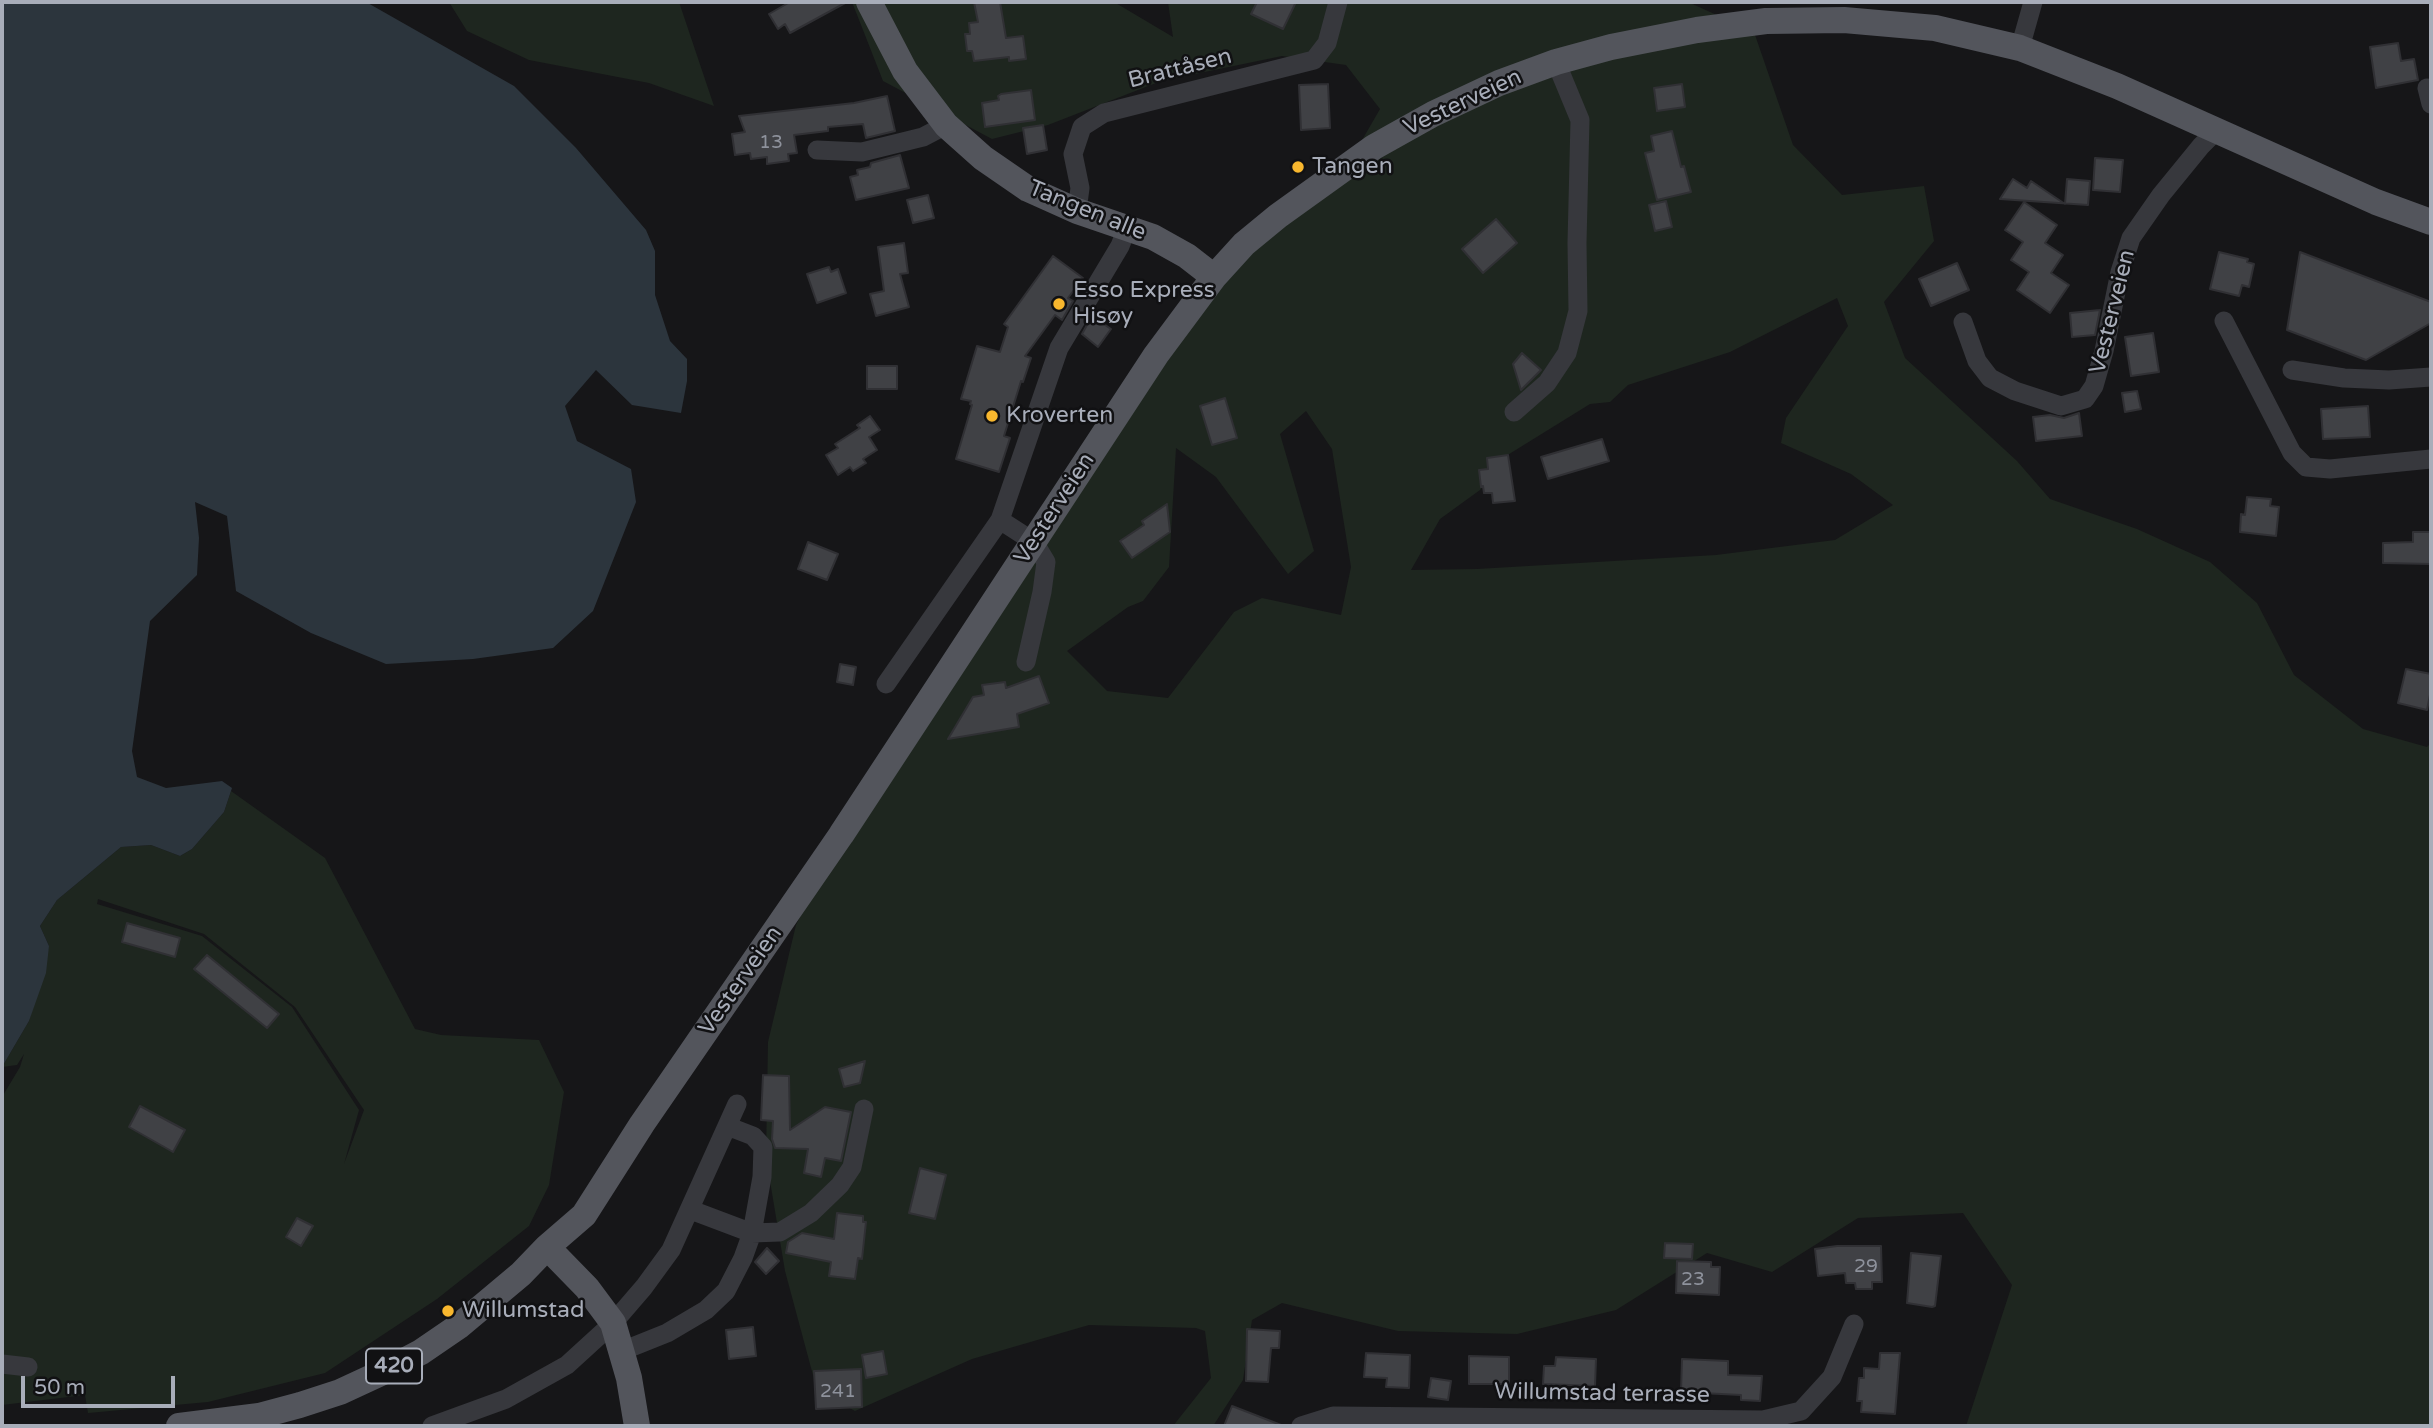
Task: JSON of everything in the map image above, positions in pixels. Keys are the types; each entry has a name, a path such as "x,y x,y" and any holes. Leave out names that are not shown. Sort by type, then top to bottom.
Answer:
{"main road":[{"name":"Tangen alle","path":"869,2 905,71 946,125 983,158 1028,189 1077,211 1153,237 1187,256 1214,277"},
{"name":"Vesterveien","path":"179,1426 259,1416 340,1392 381,1373 421,1352 459,1326 521,1274 547,1247 572,1206 642,1124 841,835 1156,355 1214,277 1244,244 1278,216 1374,147 1433,114 1488,88 1556,62 1623,44 1697,30 1766,21 1844,20 1935,28 2020,48 2117,86 2376,202 2431,222"},
{"path":"547,1247 587,1289 613,1323 622,1351 637,1426"}],"street":[{"name":"Brattåsen","path":"1077,211 1080,188 1073,153 1083,127 1104,113 1314,60 1327,43 1338,2"},
{"path":"2020,48 2032,2"},
{"path":"1514,412 1547,383 1567,353 1578,311 1580,120 1556,62"},
{"path":"817,150 862,152 923,137 946,125"},
{"name":"Vesterveien","path":"1963,321 1977,361 1990,378 2015,391 2061,406 2085,399 2094,386 2104,351 2120,272 2131,238 2161,195 2217,130"},
{"path":"886,684 1000,520 1059,348 1120,246 1127,228"},
{"path":"2224,321 2288,447 2306,467 2330,469 2431,459"},
{"path":"2292,370 2344,378 2389,380 2431,377"},
{"path":"1000,520 1034,542 1046,562 1026,662"},
{"path":"432,1426 506,1399 567,1365 613,1323 671,1250 737,1104"},
{"path":"691,1210 752,1233 780,1233 811,1213 840,1185 852,1167 864,1109"},
{"path":"622,1351 667,1333 706,1310 726,1291 743,1258 752,1233 762,1177 763,1147 753,1136 727,1126"},
{"name":"Willumstad terrasse","path":"1301,1426 1333,1416 1763,1420 1801,1411 1832,1377 1854,1324"},
{"path":"2,1364 28,1367"}],"shaded area":[{"path":"2,2 366,2 514,86 576,148 646,230 655,251 655,295 670,341 687,359 687,381 681,413 632,405 596,370 565,406 577,441 631,469 636,502 593,611 553,648 473,659 386,664 311,633 236,591 227,516 195,502 199,538 197,575 150,621 132,751 137,777 166,788 222,781 232,788 224,812 192,849 180,856 151,845 121,847 57,900 40,926 49,946 46,973 29,1021 2,1067"},
{"path":"449,2 679,2 714,106 649,83 529,60 467,31"},
{"path":"852,2 1114,2 1173,37 1168,2 1688,2 1754,32 1793,145 1842,195 1924,186 1934,241 1884,302 1905,358 2017,461 2050,499 2137,529 2210,562 2257,603 2294,675 2363,729 2427,747 2431,743 2431,1426 1966,1426 2012,1285 1963,1213 1858,1218 1772,1272 1707,1253 1616,1310 1517,1334 1398,1331 1282,1303 1252,1320 1243,1380 1213,1426 1173,1426 1211,1378 1205,1331 1196,1328 1089,1325 972,1359 855,1411 817,1390 785,1271 766,1157 768,1042 796,925 850,817 1259,228 1354,154 1380,109 1346,65 1282,56 1161,81 1048,125 992,139 883,81","holes":["1837,298 1848,326 1786,418 1781,443 1851,474 1893,505 1835,540 1716,555 1477,569 1411,570 1440,519 1480,490 1506,456 1590,404 1610,402 1628,385 1730,352","1306,411 1332,449 1351,567 1341,615 1262,598 1234,612 1168,698 1107,691 1067,651 1128,607 1143,601 1169,567 1176,448 1216,477 1288,574 1314,551 1280,434"]},
{"path":"231,791 325,858 415,1029 441,1035 539,1040 564,1092 549,1185 529,1226 437,1299 325,1373 208,1402 88,1413 85,1395 2,1405 2,1097 20,1067 24,1054 17,1065 2,1067 29,1021 49,946 40,926 57,900 121,847 151,845 180,856 192,849 224,812","holes":["98,899 204,934 295,1007 364,1110 344,1164 359,1110 292,1007 202,936 97,904"]}],"building":[{"path":"790,2 847,2 790,33 785,24 778,29 769,14"},
{"path":"974,2 1000,2 1006,38 1023,36 1026,59 1009,61 1009,57 974,61 972,51 967,51 965,34 970,34 969,23 978,22"},
{"path":"1257,2 1296,2 1283,29 1251,14"},
{"path":"2398,43 2401,61 2414,59 2418,80 2376,88 2370,47"},
{"path":"1328,84 1330,128 1301,130 1299,85"},
{"path":"1682,84 1685,107 1657,111 1654,88"},
{"path":"1031,90 1035,120 985,127 982,103 999,100 998,96 1001,94"},
{"path":"887,96 895,131 866,138 863,124 828,127 828,131 794,135 797,153 788,154 789,161 767,164 767,157 751,159 750,153 735,155 732,134 745,132 739,116 854,103"},
{"path":"1043,125 1047,150 1027,154 1023,128"},
{"path":"1672,131 1681,167 1684,166 1691,192 1657,200 1645,153 1654,151 1651,136"},
{"path":"900,155 909,188 856,200 850,177 858,175 857,170 870,167 871,163"},
{"path":"2095,158 2123,160 2120,192 2093,190"},
{"path":"2013,179 2027,188 2031,181 2064,203 2000,199"},
{"path":"2067,179 2090,181 2088,205 2065,203"},
{"path":"928,195 934,218 913,223 907,200"},
{"path":"1666,201 1672,227 1655,231 1649,205"},
{"path":"2024,202 2057,225 2045,243 2063,255 2051,273 2069,285 2050,313 2017,290 2029,272 2011,260 2023,242 2005,230"},
{"path":"1496,219 1517,243 1483,273 1462,249"},
{"path":"904,243 908,273 900,274 909,307 876,316 870,294 884,291 878,247"},
{"path":"2219,252 2248,259 2247,262 2254,264 2249,287 2242,285 2239,296 2210,289"},
{"path":"2300,252 2431,302 2431,323 2366,360 2287,330"},
{"path":"1053,256 1083,278 1068,298 1073,301 1062,320 1055,315 1025,356 1031,358 1004,436 1010,438 999,472 956,459 972,405 971,401 961,399 977,346 1000,352 1008,327 1004,324"},
{"path":"1957,263 1969,290 1931,306 1919,279"},
{"path":"829,267 831,272 838,269 846,293 817,303 807,274"},
{"path":"2100,310 2095,335 2072,337 2070,313"},
{"path":"1092,316 1111,329 1098,347 1082,334"},
{"path":"2153,333 2159,372 2131,376 2125,337"},
{"path":"1522,353 1541,370 1521,390 1513,364"},
{"path":"867,366 897,366 897,389 867,389"},
{"path":"2137,391 2141,409 2125,412 2122,393"},
{"path":"1225,398 1237,438 1212,445 1200,406"},
{"path":"2368,406 2370,437 2323,439 2321,409"},
{"path":"2079,413 2082,436 2036,441 2033,417 2050,415 2064,418"},
{"path":"870,416 880,430 869,437 877,450 863,459 866,463 853,471 850,467 838,475 826,455 838,448 835,444 860,428 857,425"},
{"path":"1602,439 1609,461 1548,479 1541,457"},
{"path":"1508,455 1515,501 1493,503 1492,493 1484,493 1483,486 1481,487 1479,470 1488,469 1487,458"},
{"path":"2247,497 2271,499 2270,506 2279,507 2276,536 2240,532 2241,514 2245,515"},
{"path":"1167,504 1170,532 1132,558 1120,541 1144,525 1142,521"},
{"path":"2413,532 2431,532 2431,564 2383,563 2383,543 2413,542"},
{"path":"808,542 838,554 827,580 798,569"},
{"path":"840,664 856,667 853,685 837,682"},
{"path":"2406,669 2431,674 2427,710 2398,703"},
{"path":"1039,676 1049,703 1017,714 1019,727 948,739 973,697 984,695 982,685 1005,682 1006,688"},
{"path":"127,923 180,938 175,957 122,942"},
{"path":"207,955 279,1014 267,1028 194,969"},
{"path":"865,1061 860,1083 844,1087 839,1069"},
{"path":"763,1075 789,1076 790,1130 825,1107 851,1112 841,1161 825,1158 821,1177 804,1173 808,1149 775,1148 772,1139 773,1121 761,1120"},
{"path":"140,1106 185,1130 173,1152 129,1127"},
{"path":"920,1168 946,1175 935,1219 909,1213"},
{"path":"837,1213 863,1216 863,1222 866,1222 862,1259 858,1258 855,1279 829,1276 831,1262 786,1253 788,1242 802,1233 834,1239"},
{"path":"297,1218 313,1226 301,1246 286,1237"},
{"path":"1665,1243 1693,1244 1692,1259 1664,1258"},
{"path":"1881,1246 1882,1282 1872,1282 1872,1289 1856,1289 1855,1283 1846,1283 1845,1273 1818,1276 1815,1249"},
{"path":"767,1248 779,1261 766,1274 755,1262"},
{"path":"1911,1253 1941,1256 1935,1306 1907,1303"},
{"path":"1677,1261 1711,1262 1711,1267 1720,1267 1719,1295 1676,1293"},
{"path":"753,1327 756,1356 729,1359 726,1330"},
{"path":"1247,1329 1280,1331 1279,1348 1271,1348 1268,1382 1246,1381"},
{"path":"883,1351 887,1374 866,1378 862,1355"},
{"path":"1366,1353 1410,1355 1409,1388 1386,1387 1387,1378 1364,1377"},
{"path":"1880,1353 1900,1353 1895,1414 1861,1412 1862,1401 1857,1401 1859,1378 1864,1378 1864,1368 1879,1369"},
{"path":"1469,1356 1509,1357 1509,1384 1469,1384"},
{"path":"1556,1357 1596,1359 1595,1386 1543,1384 1544,1366 1555,1366"},
{"path":"1682,1359 1728,1361 1728,1375 1762,1376 1760,1401 1741,1400 1741,1395 1681,1392"},
{"path":"861,1369 862,1407 816,1409 814,1371"},
{"path":"1431,1378 1451,1381 1448,1400 1428,1397"},
{"path":"1232,1406 1281,1425 1281,1426 1224,1426"}],"place":[{"name":"Tangen","path":"1298,167"},
{"name":"Esso Express Hisøy","path":"1059,304"},
{"name":"Kroverten","path":"992,416"},
{"name":"Willumstad","path":"448,1311"}]}
